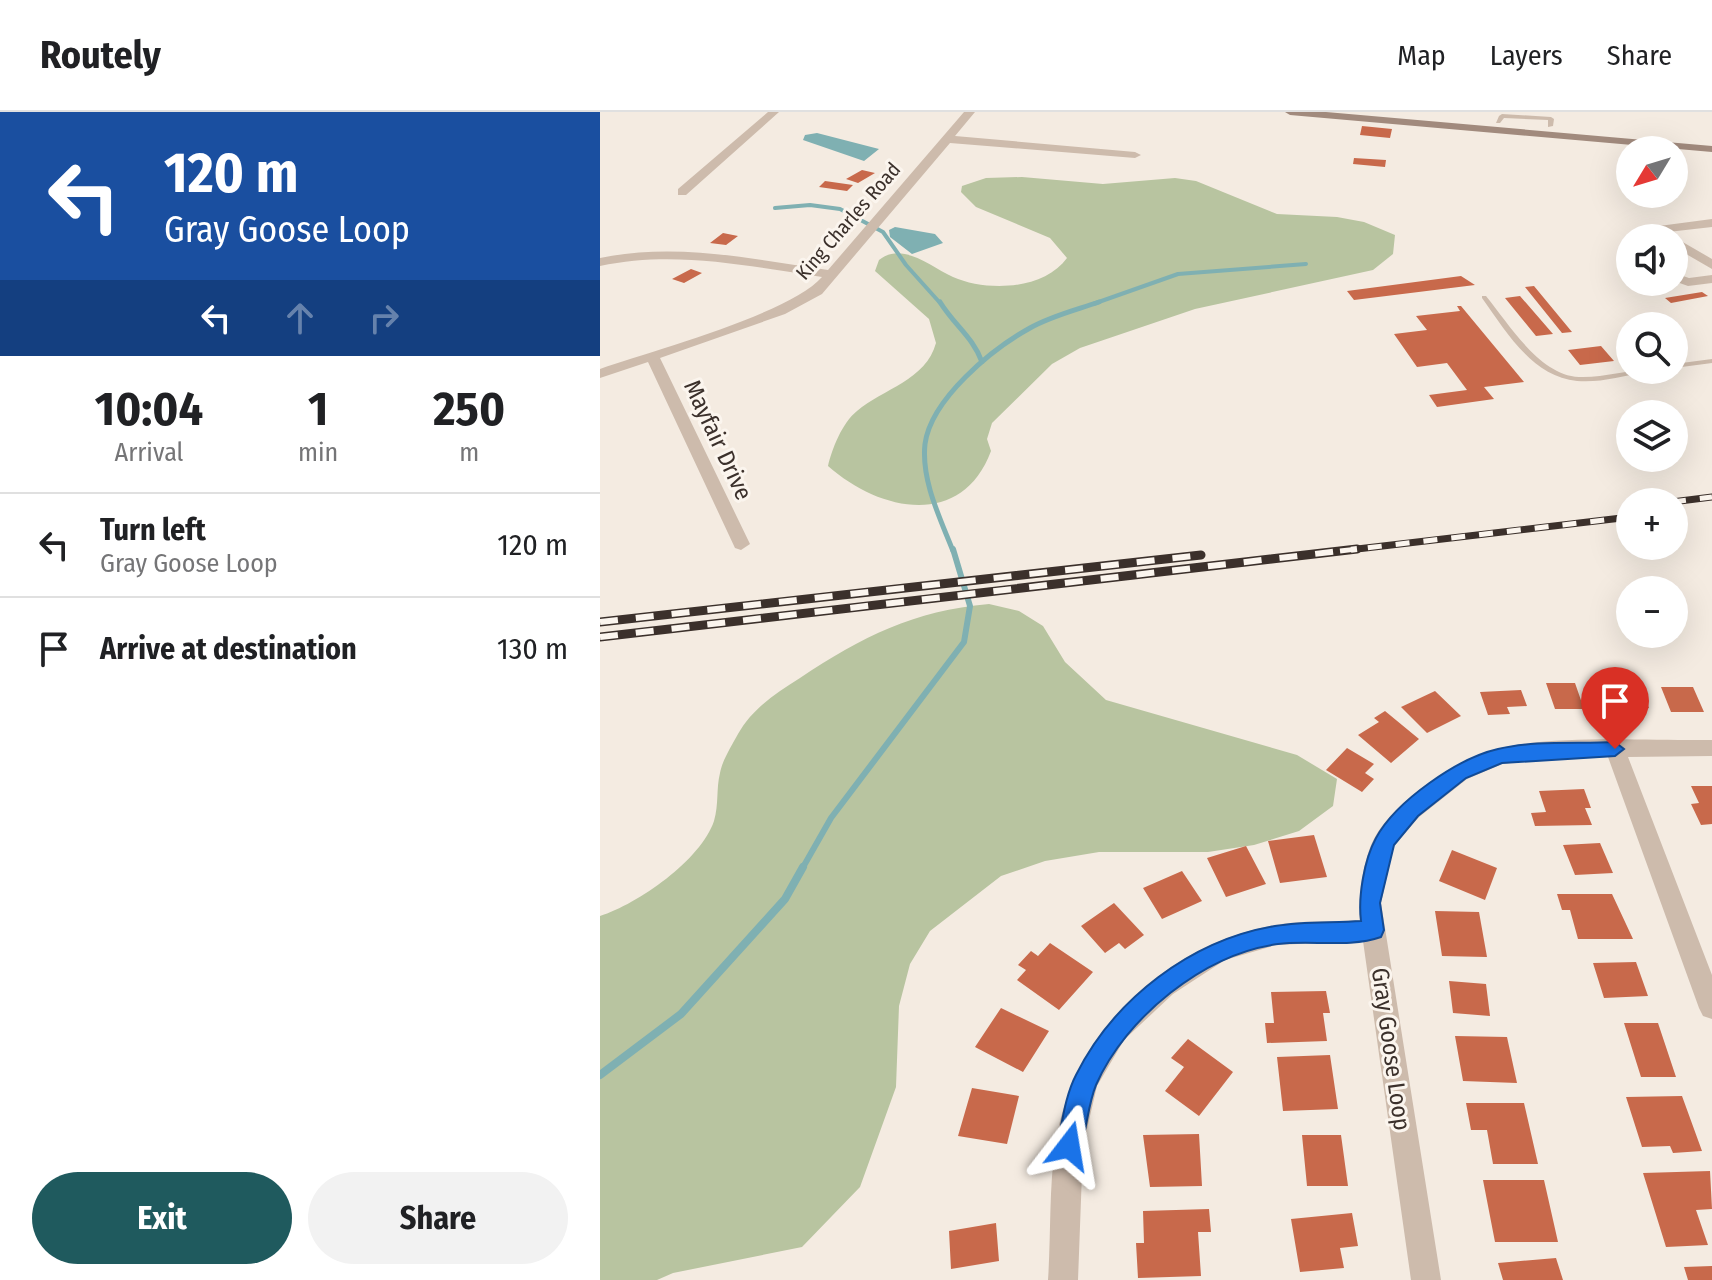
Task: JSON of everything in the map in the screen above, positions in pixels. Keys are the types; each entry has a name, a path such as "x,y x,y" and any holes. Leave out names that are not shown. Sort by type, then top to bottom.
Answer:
{"main road":[{"path":"1290,112 1588,137 1594,133 1712,145"},
{"path":"1375,112 1575,128 1712,145"},
{"path":"1460,126 1474,123 1566,131 1575,128"}],"street":[{"path":"682,192 774,112"},
{"name":"King Charles Road","path":"600,374 780,311 817,291 970,112"},
{"path":"947,139 1135,155"},
{"path":"1688,230 1712,223"},
{"path":"1688,250 1712,265"},
{"path":"600,262 625,255 660,252 833,275"},
{"path":"1688,282 1712,279"},
{"name":"Mayfair Drive","path":"652,356 741,544"},
{"name":"Gray Goose Loop","path":"1426,1280 1369,903 1384,841 1411,811 1459,773 1500,756 1615,749 1712,748"},
{"path":"1615,749 1712,1008"},
{"path":"1063,1280 1069,1146 1085,1082 1115,1032 1164,986 1218,951 1276,935 1373,930"}],"lane":[{"path":"1484,297 1538,361 1557,373 1575,379 1616,374"},
{"path":"1688,364 1712,361"}],"green space":[{"path":"1022,177 1103,184 1175,178 1196,181 1277,214 1337,217 1364,222 1395,235 1393,254 1373,270 1195,309 1080,348 1052,364 992,423 987,439 991,451 978,476 961,493 940,502 918,505 871,494 828,466 835,444 852,416 867,403 913,375 931,356 936,343 929,319 875,271 879,260 897,253 907,254 953,277 982,285 1014,285 1044,277 1067,258 1050,238 976,207 961,192 962,186 986,178"},
{"path":"989,604 1019,611 1043,626 1065,662 1106,700 1297,755 1337,779 1333,806 1299,831 1254,845 1208,852 1099,852 1045,861 1001,876 930,931 910,964 899,1006 896,1087 860,1187 802,1247 673,1273 657,1280 600,1280 600,916 649,891 696,851 714,821 725,758 744,725 765,702 867,638 912,619"}],"water":[{"path":"817,133 879,149 864,161 803,140 805,135"},
{"path":"895,227 935,234 943,243 912,254 890,237 889,230"}],"building":[{"path":"1362,126 1392,129 1390,138 1360,135"},
{"path":"1354,158 1386,160 1385,167 1353,164"},
{"path":"862,170 875,173 858,183 846,179"},
{"path":"825,181 853,185 847,191 819,187"},
{"path":"723,233 738,236 726,245 710,243"},
{"path":"691,269 702,273 684,283 672,279"},
{"path":"1461,276 1475,285 1354,300 1347,291"},
{"path":"1534,286 1572,332 1562,333 1525,287"},
{"path":"1702,292 1708,296 1671,303 1665,298 1688,296"},
{"path":"1520,296 1553,334 1536,336 1505,298"},
{"path":"1457,306 1461,306 1524,382 1484,387 1494,399 1437,407 1429,395 1467,390 1447,363 1417,367 1394,334 1427,330 1416,316 1460,311"},
{"path":"1601,346 1614,361 1580,365 1568,350"},
{"path":"1634,676 1649,708 1610,711 1596,677"},
{"path":"1546,683 1575,683 1584,709 1555,709"},
{"path":"1661,687 1693,687 1704,712 1671,712"},
{"path":"1521,690 1527,706 1507,707 1510,714 1488,715 1480,692"},
{"path":"1435,691 1461,716 1427,733 1401,707"},
{"path":"1385,711 1419,739 1391,763 1358,735 1379,722 1374,718"},
{"path":"1347,748 1374,764 1365,773 1374,779 1362,792 1326,770"},
{"path":"1691,786 1712,786 1712,824 1701,825 1691,804 1699,803"},
{"path":"1584,789 1591,808 1585,808 1592,825 1535,826 1531,813 1546,812 1539,791"},
{"path":"1314,835 1327,877 1280,883 1268,841"},
{"path":"1600,843 1613,873 1575,875 1563,845"},
{"path":"1246,846 1266,884 1226,897 1207,858"},
{"path":"1452,850 1497,868 1485,900 1439,881"},
{"path":"1182,871 1202,901 1162,919 1143,888"},
{"path":"1557,894 1612,894 1633,939 1578,939 1570,910 1562,910"},
{"path":"1114,903 1144,935 1125,949 1119,943 1105,953 1081,926"},
{"path":"1435,911 1479,912 1487,957 1442,956"},
{"path":"1050,943 1093,972 1059,1010 1017,980 1026,970 1018,965 1031,951 1038,956"},
{"path":"1636,962 1648,996 1604,998 1593,963"},
{"path":"1449,981 1486,984 1490,1016 1453,1013"},
{"path":"1326,991 1330,1013 1323,1013 1327,1041 1267,1043 1265,1023 1274,1023 1271,992"},
{"path":"1001,1008 1049,1031 1023,1072 975,1047"},
{"path":"1624,1023 1658,1023 1676,1077 1641,1077"},
{"path":"1455,1036 1507,1037 1517,1083 1463,1081"},
{"path":"1188,1039 1233,1072 1199,1116 1165,1091 1184,1067 1171,1058"},
{"path":"1330,1055 1338,1109 1283,1111 1277,1057"},
{"path":"972,1088 1019,1096 1007,1144 958,1136"},
{"path":"1682,1096 1702,1151 1673,1153 1670,1146 1642,1147 1626,1097"},
{"path":"1466,1103 1524,1103 1538,1164 1493,1164 1487,1130 1471,1130"},
{"path":"1199,1134 1202,1186 1150,1187 1143,1135"},
{"path":"1302,1135 1341,1135 1348,1186 1307,1186"},
{"path":"1710,1171 1712,1209 1696,1210 1708,1245 1666,1247 1643,1173"},
{"path":"1483,1180 1544,1180 1558,1242 1495,1242"},
{"path":"1209,1209 1211,1232 1198,1232 1201,1276 1138,1278 1136,1243 1144,1243 1143,1211"},
{"path":"1352,1213 1358,1246 1340,1248 1344,1268 1300,1272 1291,1219"},
{"path":"996,1223 999,1261 951,1269 949,1231"},
{"path":"1556,1258 1563,1280 1503,1280 1498,1263"},
{"path":"1712,1266 1712,1280 1688,1280 1684,1267"}],"waterway":[{"path":"775,208 810,205 840,209 883,232 906,265 941,304"},
{"path":"1093,304 1178,274 1306,264"},
{"path":"940,302 974,345 982,362"},
{"path":"982,362 1030,328 1099,302"},
{"path":"953,551 933,499 926,471 925,444 939,410 951,393 982,362"},
{"path":"802,869 831,818 964,642 970,606 953,549"},
{"path":"600,1075 681,1014 785,899 803,867"}],"railway":[{"path":"1688,500 1712,497"},
{"path":"1340,551 1616,519"},
{"path":"600,637 1357,549"},
{"path":"600,622 1201,555"}],"route":[{"path":"1069,1146 1085,1082 1115,1032 1164,986 1218,951 1276,935 1373,930 1369,903 1384,841 1411,811 1459,773 1500,756 1555,750 1615,749"}]}
